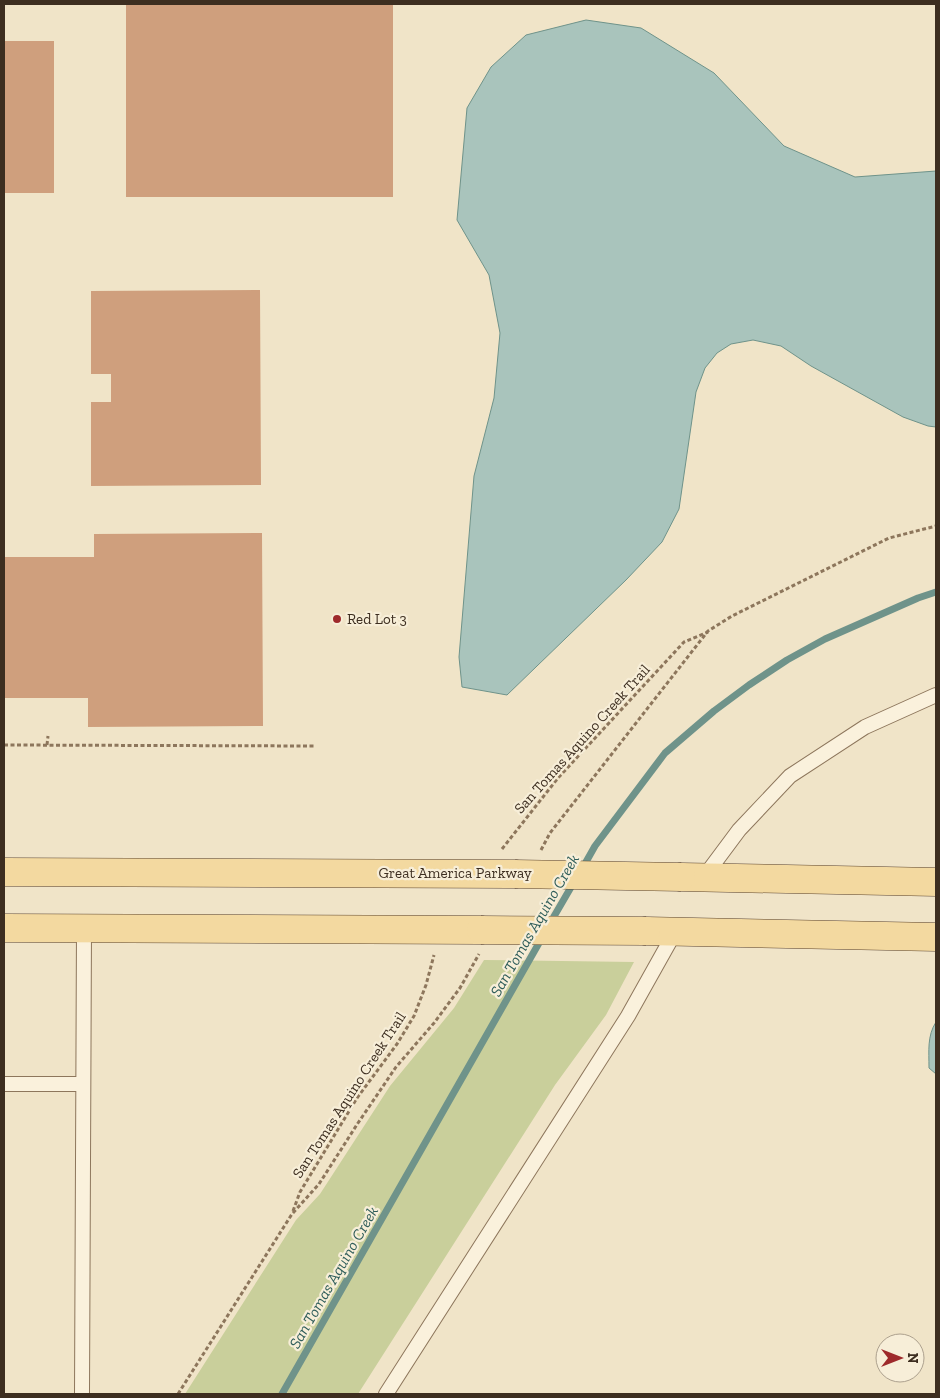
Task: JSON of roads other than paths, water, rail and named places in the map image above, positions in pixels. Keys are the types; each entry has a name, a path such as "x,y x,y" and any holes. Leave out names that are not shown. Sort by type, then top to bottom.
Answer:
{"main road":[{"name":"Great America Parkway","path":"4,872 483,873 936,882"},
{"path":"4,928 646,931 936,937"}],"lane":[{"path":"693,877 790,776 865,727 936,695"},
{"path":"82,1394 84,928"},
{"path":"386,1394 628,1016 675,932"},
{"path":"4,1084 82,1084"}],"water":[{"path":"586,20 641,28 714,73 784,146 855,177 936,171 936,427 903,417 811,366 781,346 753,340 731,344 717,353 705,368 696,392 679,509 662,542 626,580 507,695 462,687 459,657 474,476 494,398 500,333 489,275 457,220 467,108 491,67 526,35"},
{"path":"936,1022 936,1074 929,1068 929,1044"}],"waterway":[{"name":"San Tomas Aquino Creek","path":"582,869 595,846 665,753 714,711 787,660 825,639 936,592"},
{"name":"San Tomas Aquino Creek","path":"549,925 574,882"},
{"name":"San Tomas Aquino Creek","path":"282,1394 543,936"}],"place":[{"name":"Red Lot 3","path":"337,619"}]}
